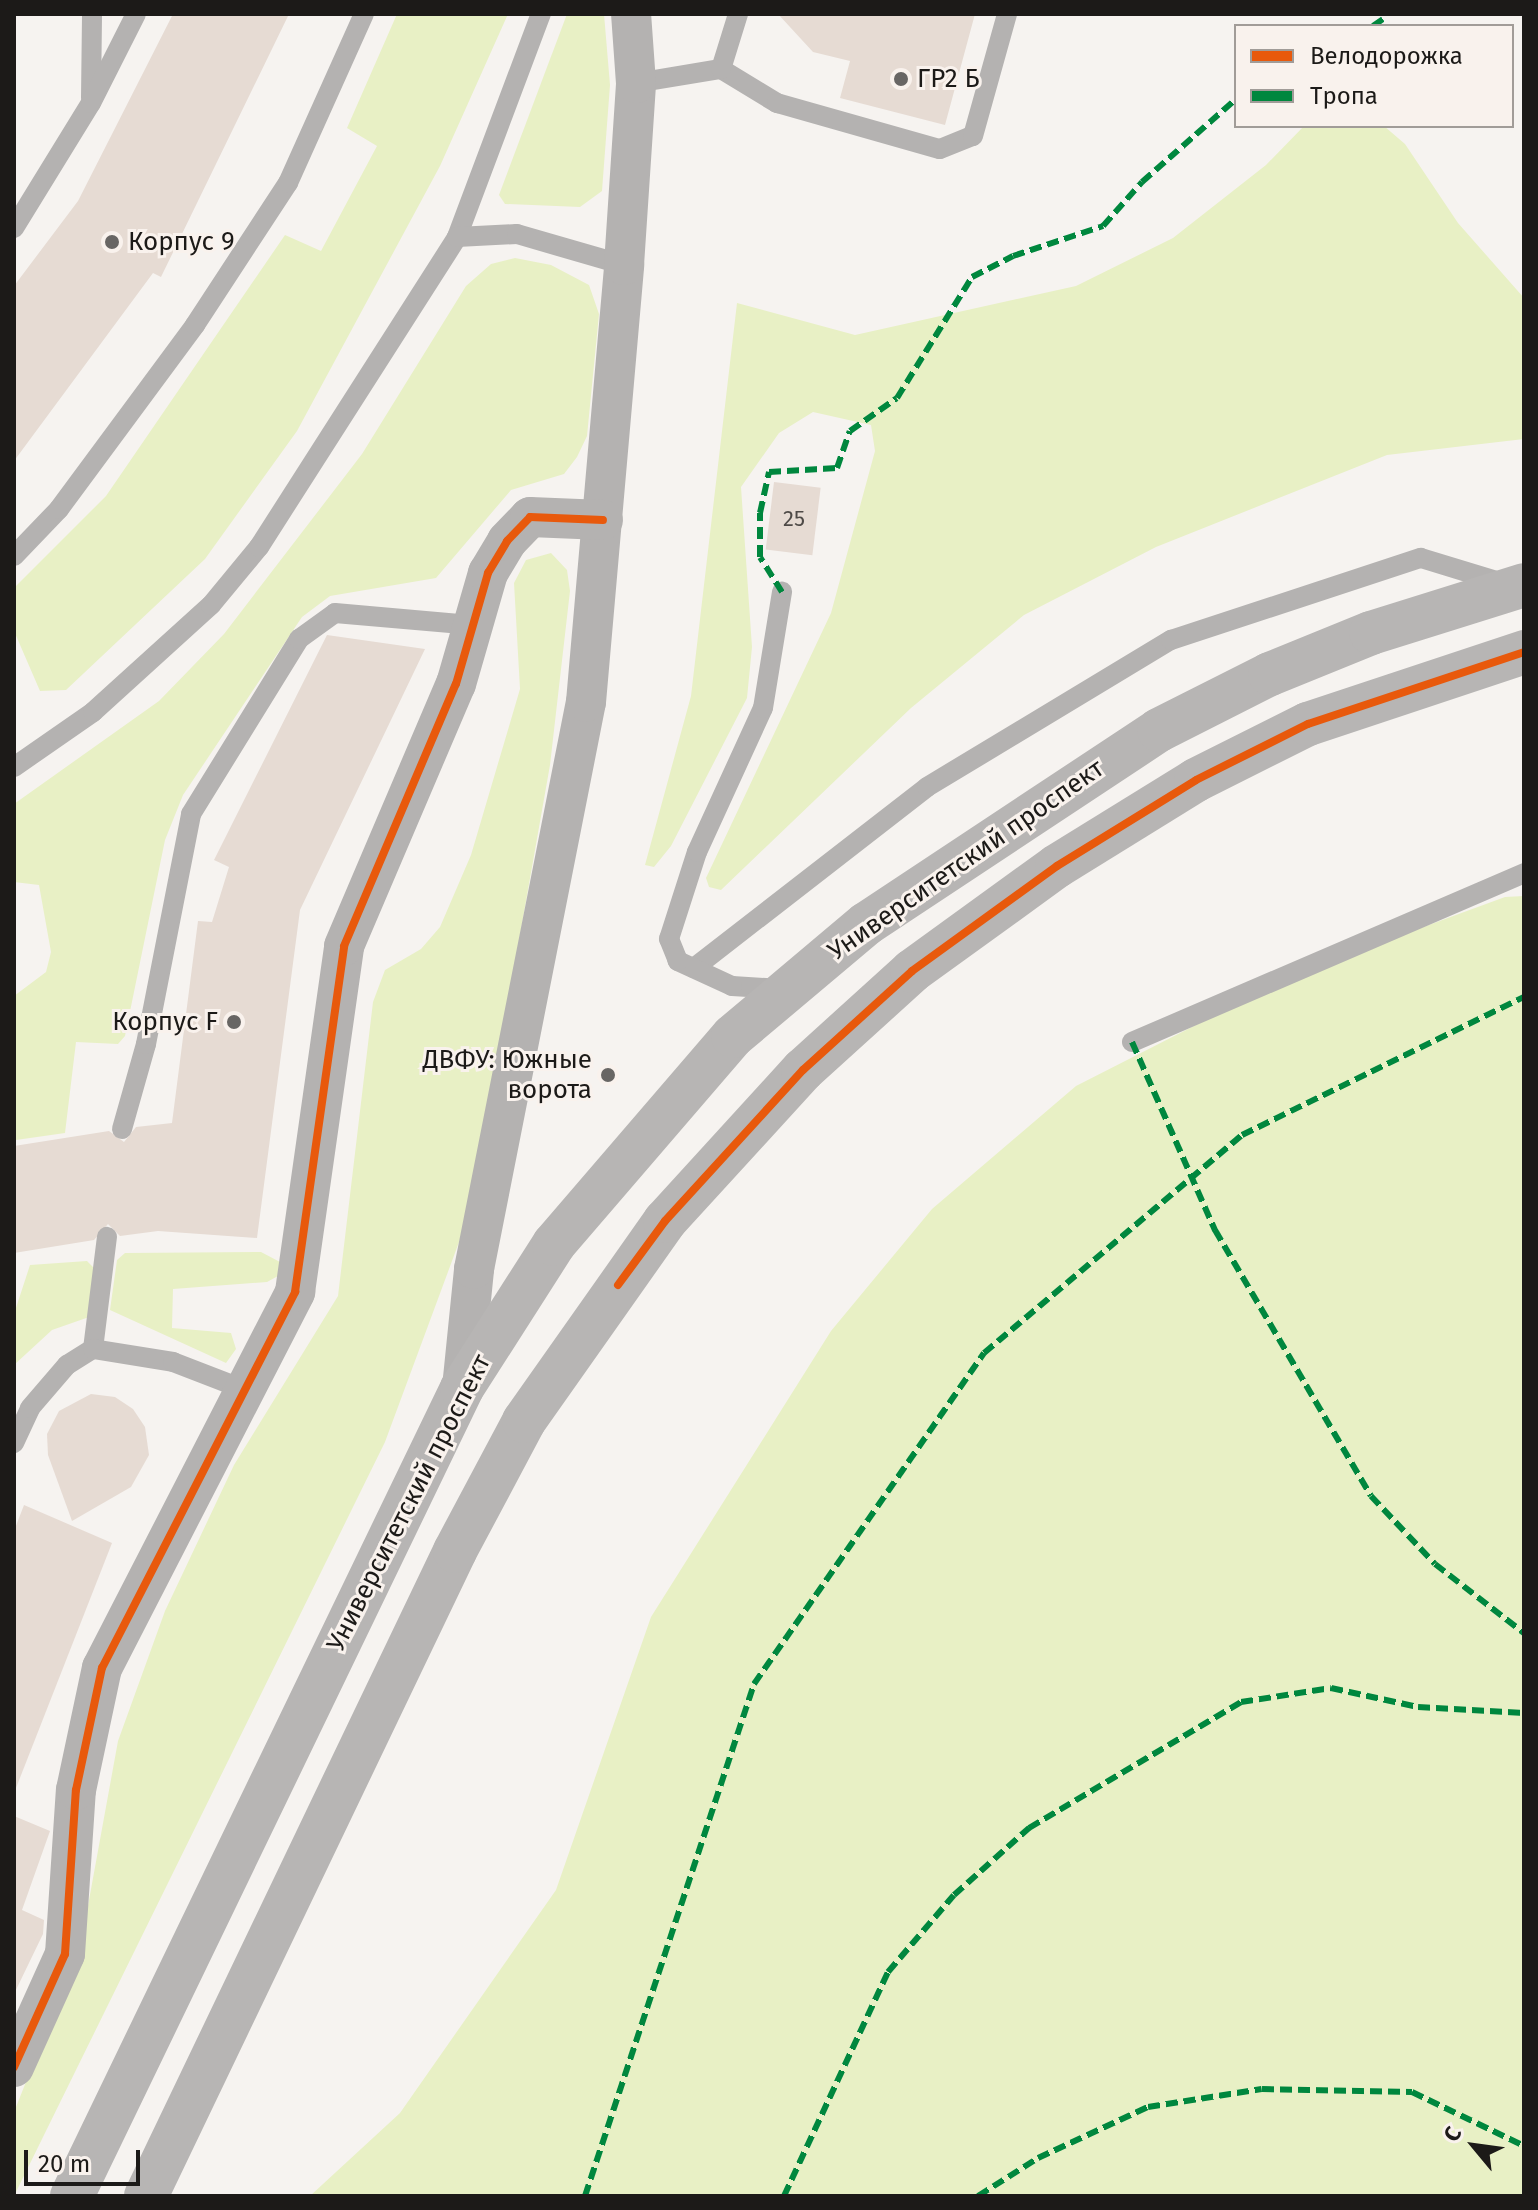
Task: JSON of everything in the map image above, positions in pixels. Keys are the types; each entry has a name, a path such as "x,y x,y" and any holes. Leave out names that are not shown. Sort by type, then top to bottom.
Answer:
{"main road":[{"name":"Университетский проспект","path":"72,2196 462,1388 554,1244 733,1036 786,990 905,897 1159,730 1270,674 1519,586"},
{"path":"146,2196 524,1421 665,1221 803,1070 912,971 1057,866 1196,780 1308,724 1524,652"}],"street":[{"path":"462,1388 474,1269 586,702 624,265 636,83 631,14"},
{"path":"14,2067 65,1954 76,1790 102,1668 295,1292 344,946 456,684 488,573 530,517 603,520"}],"lane":[{"path":"91,103 92,14"},
{"path":"14,228 91,103 136,14"},
{"path":"14,556 59,509 195,325 288,183 364,14"},
{"path":"14,767 93,712 211,605 259,547 457,237 541,14"},
{"path":"721,69 738,14"},
{"path":"636,83 721,69 777,103 940,149 973,136 1007,14"},
{"path":"457,237 517,234 624,265"},
{"path":"694,968 927,787 1171,640 1421,558 1519,586"},
{"path":"782,592 763,708 697,852 669,939 678,961 732,986 786,990"},
{"path":"122,1129 146,1044 191,814 299,639 335,613 473,625"},
{"path":"1132,1042 1524,873"},
{"path":"93,1349 107,1237"},
{"path":"14,1443 30,1408 58,1375 93,1349 173,1362 243,1389"}],"green space":[{"path":"397,14 508,14 440,166 297,431 205,559 66,690 40,691 14,631 14,588 106,496 285,235 321,251 377,146 347,128"},
{"path":"567,14 604,14 610,85 602,191 580,207 505,204 499,195"},
{"path":"1302,128 1386,128 1405,144 1458,223 1524,298 1524,439 1387,455 1156,547 1024,615 911,708 721,890 709,887 706,878 831,613 875,451 871,425 813,412 779,433 741,487 752,647 747,698 671,846 654,867 645,865 691,696 737,303 855,335 1076,286 1173,238 1266,165"},
{"path":"515,258 551,265 589,285 599,314 587,436 577,457 564,474 511,490 436,578 330,596 302,617 183,795 165,840 125,1036 118,1044 76,1042 65,1133 16,1140 14,996 46,972 51,952 39,885 14,882 14,804 159,701 224,634 362,454 466,286 491,264"},
{"path":"551,553 567,570 570,591 550,765 472,1207 385,1442 14,2196 14,2112 81,1944 118,1741 165,1611 234,1465 338,1296 373,1002 385,970 421,949 440,927 471,855 520,689 514,583 526,560"},
{"path":"1524,896 1524,2196 310,2196 400,2113 556,1890 651,1617 831,1331 932,1209 1076,1086 1298,973 1505,897"},
{"path":"261,1252 280,1262 278,1276 267,1282 173,1289 172,1328 231,1333 236,1349 226,1363 110,1310 117,1260 125,1253"},
{"path":"87,1261 97,1271 92,1316 52,1330 14,1365 14,1314 30,1265"}],"building":[{"name":"Корпус 9","path":"173,14 289,14 161,277 153,273 14,461 14,286 78,201"},
{"name":"ГР2 Б","path":"778,14 975,14 945,125 840,98 850,61 813,52"},
{"path":"774,482 821,488 812,555 766,549"},
{"name":"Корпус F","path":"327,635 425,649 300,910 257,1238 158,1231 120,1236 108,1224 94,1240 14,1253 14,1146 109,1131 124,1142 136,1127 172,1123 198,921 212,922 229,867 214,860"},
{"path":"91,1394 115,1397 133,1409 145,1427 149,1455 131,1487 72,1521 48,1455 47,1434 59,1411"},
{"path":"24,1505 112,1543 16,1788 14,1531"},
{"path":"14,1816 50,1831 22,1910 44,1920 43,1934 14,1994"}],"marked path":[{"path":"1376,24 1383,19"},
{"path":"782,592 760,557 760,513 769,472 837,468 850,431 897,398 972,277 1013,256 1103,226 1142,182 1234,101"},
{"path":"585,2196 754,1684 984,1353 1242,1135 1524,997"},
{"path":"1132,1042 1215,1230 1371,1496 1435,1564 1524,1633"},
{"path":"784,2196 888,1972 954,1895 1029,1828 1241,1702 1331,1688 1418,1707 1524,1713"},
{"path":"978,2196 1038,2158 1148,2107 1262,2089 1412,2092 1524,2146"}],"cycle path":[{"path":"14,2067 65,1954 76,1790 102,1668 295,1292 344,946 456,684 488,573 507,541 530,517 603,520"},
{"path":"618,1285 665,1221 803,1070 912,971 1057,866 1196,780 1308,724 1524,652"}],"place":[{"name":"ГР2 Б","path":"901,79"},
{"name":"Корпус 9","path":"112,242"},
{"name":"Корпус F","path":"234,1022"},
{"name":"ДВФУ: Южные ворота","path":"608,1075"}]}
